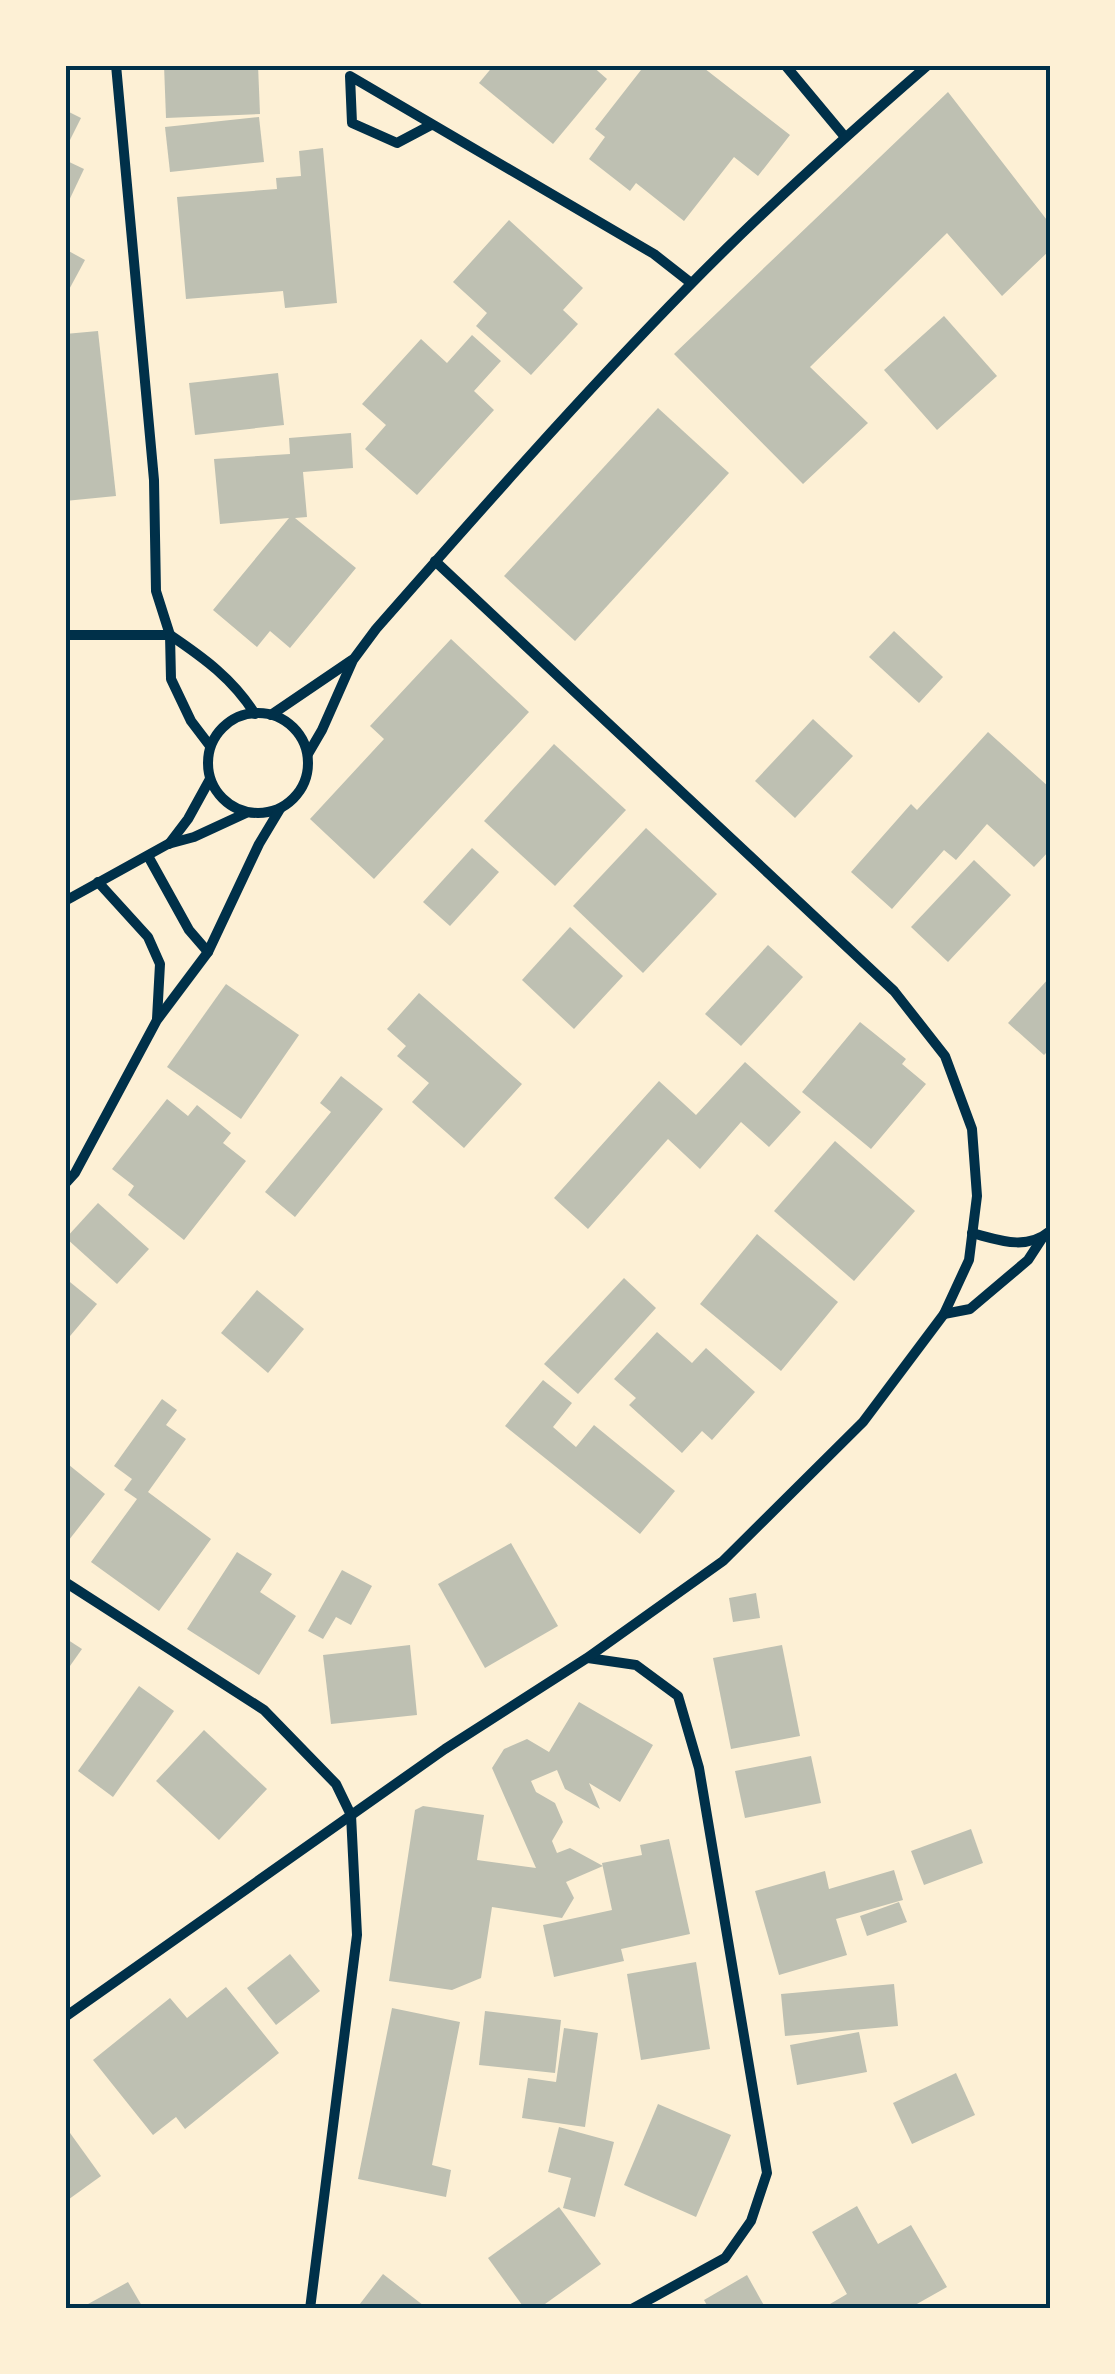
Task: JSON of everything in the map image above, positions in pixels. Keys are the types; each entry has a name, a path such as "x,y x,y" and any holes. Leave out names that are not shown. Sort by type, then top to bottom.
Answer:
{"street":[{"path":"116,65 154,480 156,592 170,635 171,679 210,746"},
{"path":"785,65 845,137"},
{"path":"271,715 352,660 566,416 691,284 845,137 928,65"},
{"path":"431,125 397,143 352,122 350,76 654,254 691,284"},
{"path":"65,2017 351,1814 587,1658 723,1561 862,1422 944,1314 969,1260 977,1196 972,1129 945,1056 894,991 435,562"},
{"path":"65,635 170,635 212,664 239,690 255,714"},
{"path":"65,901 168,844 194,837 246,812 280,809 294,800 303,786 308,754 352,660"},
{"path":"246,812 231,806 210,779 210,746 232,720 255,714 271,715 292,726 308,754"},
{"path":"168,844 188,819 210,779"},
{"path":"65,1184 75,1173 157,1020 208,952 280,809"},
{"path":"148,856 189,930 208,952"},
{"path":"98,882 148,937 160,964 157,1020"},
{"path":"972,1233 1014,1244 1046,1234"},
{"path":"944,1314 970,1309 1028,1260 1046,1234"},
{"path":"65,1582 264,1710 336,1784 351,1814 357,1935 310,2309"},
{"path":"587,1658 636,1665 678,1696 699,1768 767,2173 752,2221 725,2258 632,2309"}],"building":[{"path":"164,65 258,65 260,114 166,118"},
{"path":"494,65 591,65 607,79 553,144 479,83"},
{"path":"634,65 700,65 790,135 758,176 734,157 684,221 636,183 630,191 589,159 605,137 595,129 641,70"},
{"path":"948,92 1050,224 1050,250 1002,296 947,233 810,367 868,423 803,484 674,354"},
{"path":"65,110 81,118 65,150"},
{"path":"259,117 264,162 170,172 165,127"},
{"path":"323,148 337,303 285,308 283,291 186,299 177,197 277,189 276,178 301,176 299,151"},
{"path":"65,160 84,169 65,209"},
{"path":"509,220 583,288 563,310 578,324 531,375 476,326 487,313 453,282"},
{"path":"65,249 85,260 65,297"},
{"path":"944,316 997,376 937,430 884,370"},
{"path":"98,331 116,496 65,501 65,334"},
{"path":"472,335 501,361 474,391 494,410 417,495 365,449 386,425 362,404 421,339 447,363"},
{"path":"278,373 284,425 195,435 189,383"},
{"path":"658,408 729,473 575,641 504,576"},
{"path":"351,433 353,468 303,472 307,517 295,518 356,568 290,648 270,631 257,647 213,610 289,518 220,524 214,459 290,454 289,438"},
{"path":"894,631 943,677 919,703 869,657"},
{"path":"451,639 529,712 374,879 310,819 384,739 370,726"},
{"path":"813,719 853,756 795,818 755,781"},
{"path":"988,732 1050,788 1050,850 1034,867 987,824 956,860 944,850 892,909 851,872 911,804 917,810"},
{"path":"554,744 626,810 555,886 484,821"},
{"path":"646,828 717,894 643,973 573,906"},
{"path":"472,848 499,872 450,926 423,902"},
{"path":"974,860 1011,895 948,962 911,927"},
{"path":"570,927 623,976 574,1029 522,980"},
{"path":"768,945 803,977 741,1046 705,1014"},
{"path":"1050,977 1050,1049 1044,1055 1008,1023"},
{"path":"226,984 299,1035 241,1119 167,1067"},
{"path":"419,993 522,1084 464,1148 412,1102 429,1083 397,1056 406,1046 387,1029"},
{"path":"860,1022 906,1059 902,1064 926,1084 871,1149 802,1092"},
{"path":"745,1062 801,1112 769,1147 741,1122 700,1169 668,1139 588,1229 554,1198 659,1081 696,1115"},
{"path":"341,1076 383,1109 295,1217 265,1192 331,1112 320,1103"},
{"path":"167,1099 188,1116 197,1105 231,1133 223,1143 246,1161 184,1240 128,1195 134,1186 112,1169"},
{"path":"835,1141 915,1211 854,1281 774,1211"},
{"path":"98,1203 149,1249 117,1284 66,1238"},
{"path":"757,1234 838,1302 781,1371 700,1304"},
{"path":"65,1278 97,1304 65,1342"},
{"path":"624,1278 656,1308 578,1394 544,1364"},
{"path":"257,1290 304,1329 268,1373 221,1333"},
{"path":"657,1332 692,1363 706,1348 755,1392 712,1440 702,1431 682,1453 629,1405 636,1398 614,1379"},
{"path":"543,1380 572,1403 553,1427 576,1447 594,1425 675,1491 640,1534 505,1426"},
{"path":"162,1399 177,1410 166,1425 186,1439 148,1492 211,1539 159,1611 91,1562 137,1499 124,1490 132,1479 114,1466"},
{"path":"69,1465 105,1494 65,1545 65,1470"},
{"path":"511,1543 558,1626 485,1668 438,1584"},
{"path":"237,1552 272,1574 260,1592 296,1616 259,1675 187,1629"},
{"path":"342,1570 372,1586 351,1625 336,1617 323,1639 308,1631"},
{"path":"756,1593 760,1618 733,1622 729,1598"},
{"path":"65,1638 82,1649 65,1673"},
{"path":"410,1645 417,1715 331,1724 323,1655"},
{"path":"782,1645 800,1736 731,1749 713,1658"},
{"path":"139,1686 174,1711 113,1797 78,1771"},
{"path":"579,1702 653,1745 620,1802 589,1783 600,1809 565,1789 557,1770 531,1781 536,1792 555,1803 563,1822 552,1841 557,1853 570,1848 603,1866 566,1882 574,1898 562,1918 492,1907 481,1978 452,1990 389,1981 415,1810 423,1806 484,1815 477,1860 536,1868 492,1768 504,1749 527,1739 549,1752"},
{"path":"204,1730 267,1789 219,1840 156,1781"},
{"path":"811,1756 821,1803 745,1818 735,1771"},
{"path":"971,1829 983,1863 924,1885 911,1851"},
{"path":"669,1839 690,1934 621,1949 624,1961 554,1977 543,1925 612,1910 602,1863 642,1855 640,1845"},
{"path":"894,1870 903,1900 836,1919 847,1955 779,1975 755,1891 825,1871 829,1889"},
{"path":"899,1902 907,1922 867,1936 860,1916"},
{"path":"290,1954 320,1991 276,2025 247,1988"},
{"path":"696,1962 710,2049 641,2060 627,1974"},
{"path":"894,1984 898,2026 785,2036 781,1994"},
{"path":"226,1987 279,2053 185,2129 176,2117 153,2135 93,2060 170,1998 187,2018"},
{"path":"392,2008 460,2022 432,2165 451,2170 446,2197 358,2179"},
{"path":"485,2011 561,2020 555,2073 479,2065"},
{"path":"564,2028 598,2033 585,2127 522,2118 528,2078 556,2082"},
{"path":"859,2032 867,2072 797,2085 790,2045"},
{"path":"956,2073 975,2115 912,2144 893,2103"},
{"path":"658,2104 731,2135 696,2217 624,2185"},
{"path":"65,2126 101,2176 65,2202"},
{"path":"559,2127 614,2142 595,2217 563,2208 571,2178 548,2172"},
{"path":"857,2206 878,2244 911,2225 947,2287 908,2309 832,2309 830,2304 847,2294 812,2232"},
{"path":"559,2207 601,2264 538,2309 525,2309 488,2258"},
{"path":"383,2274 428,2309 356,2309"},
{"path":"747,2275 766,2309 709,2309 704,2300"},
{"path":"128,2282 142,2306 79,2309"}]}
